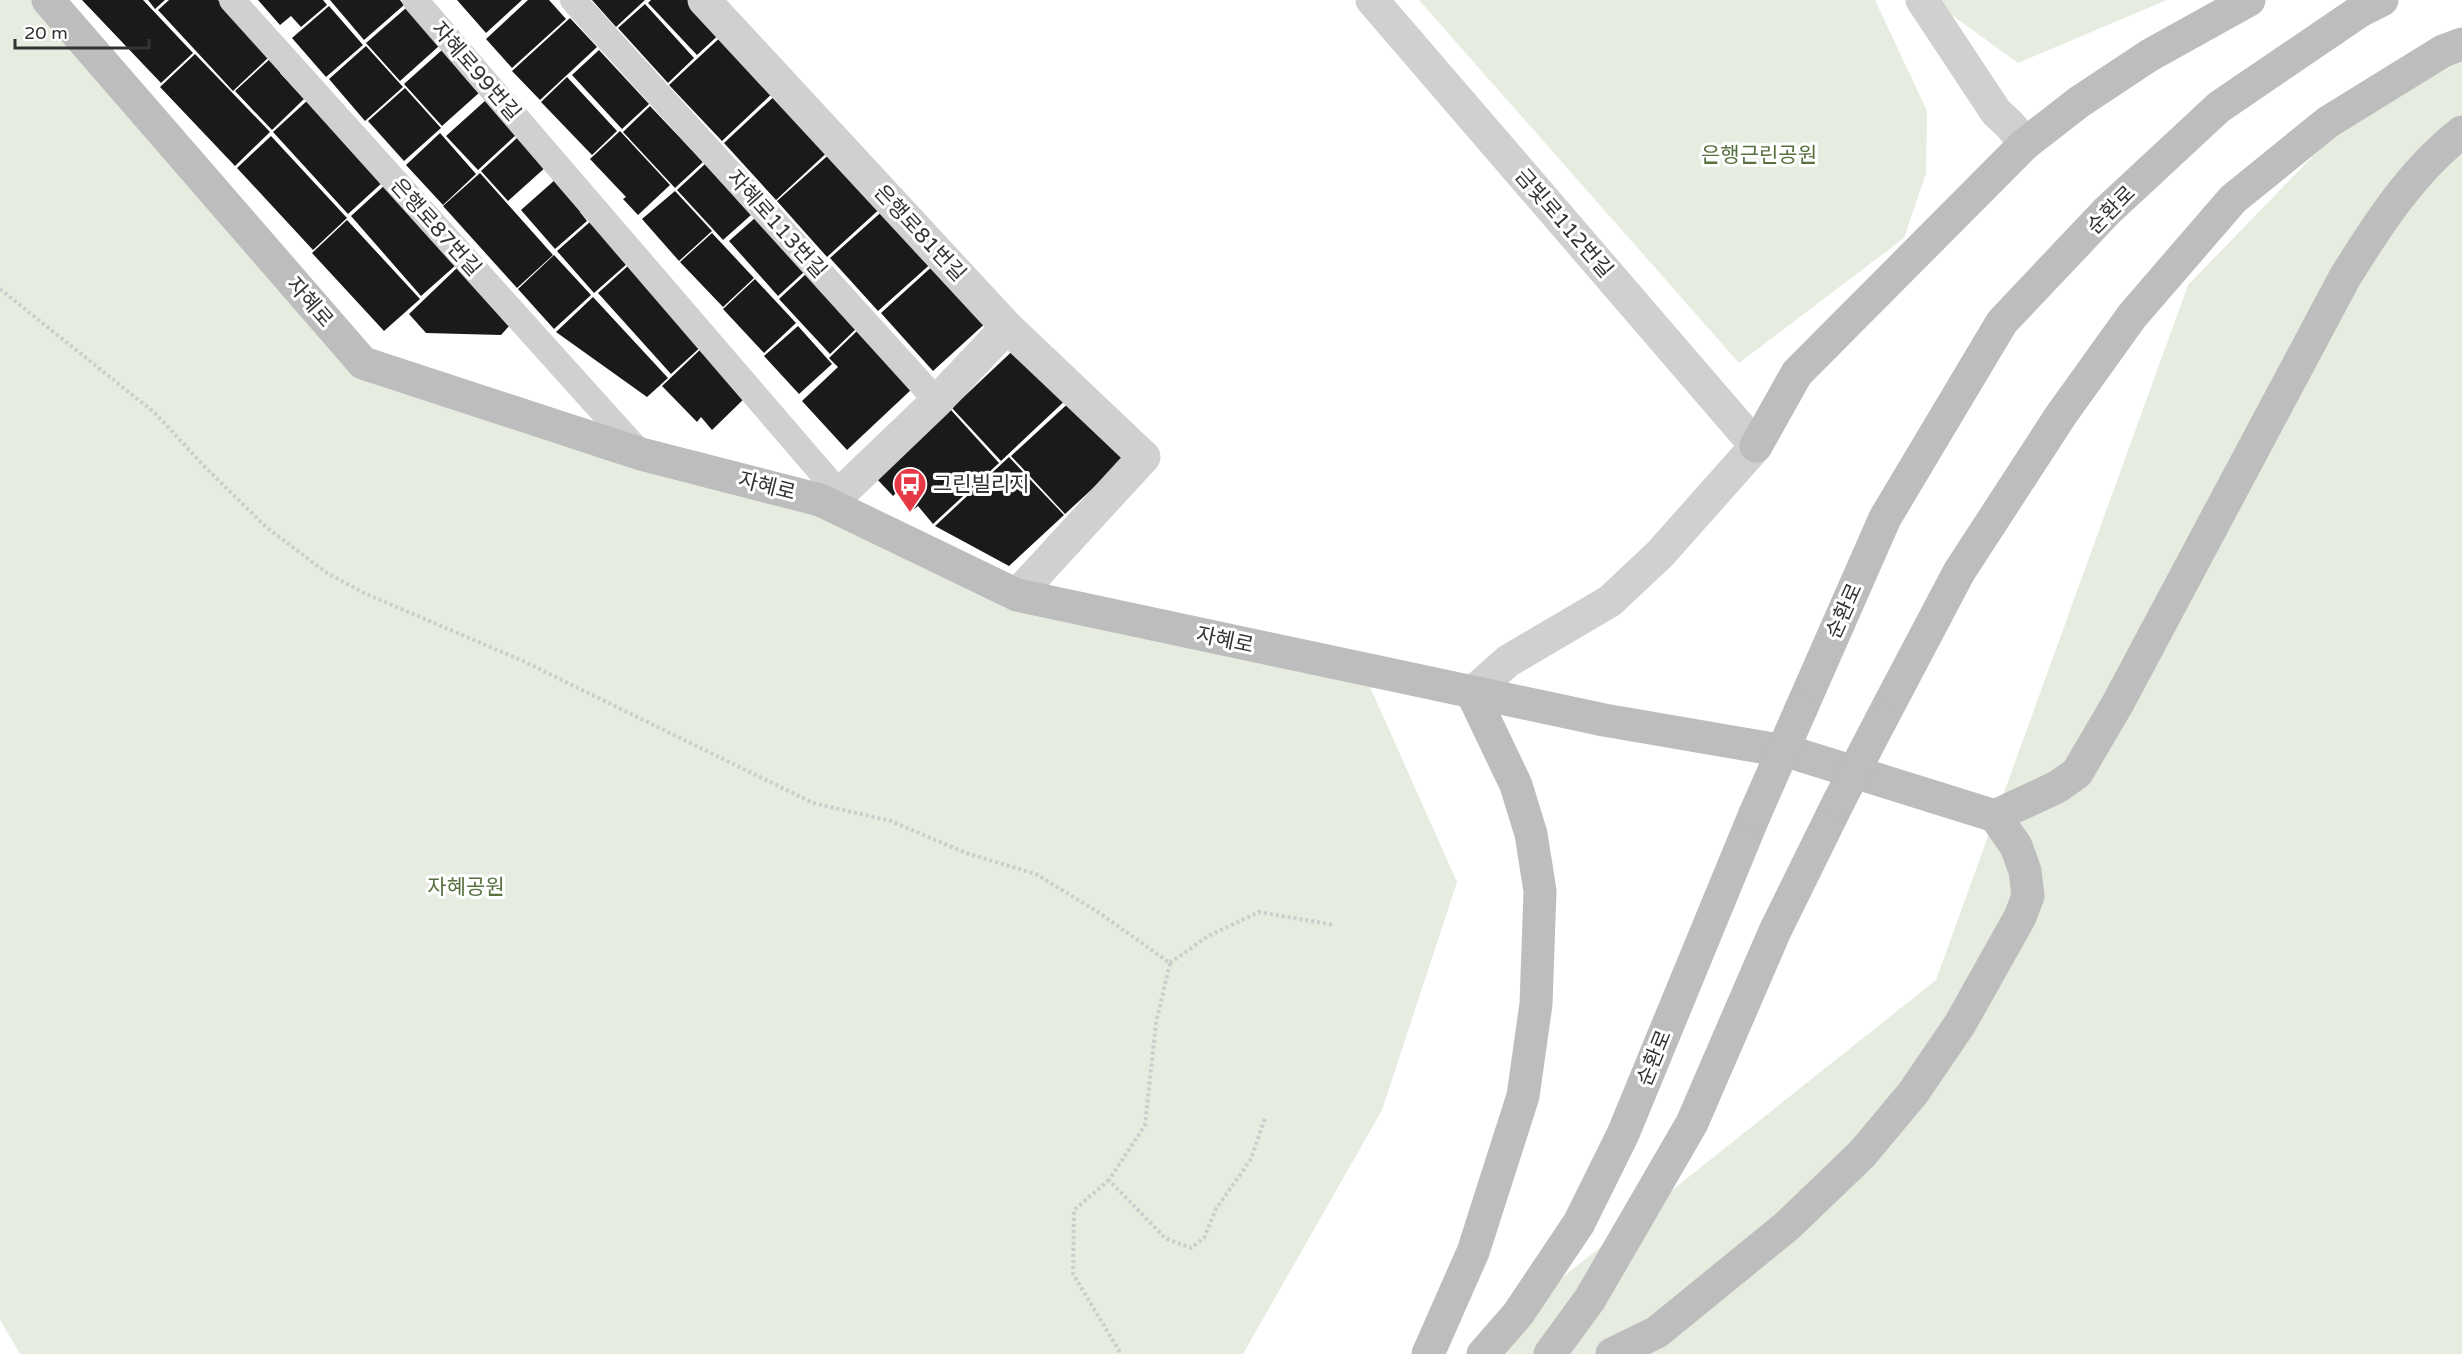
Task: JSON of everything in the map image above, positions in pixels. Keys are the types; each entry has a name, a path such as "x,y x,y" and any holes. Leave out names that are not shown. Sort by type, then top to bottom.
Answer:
{"main road":[{"path":"1756,446 1797,373 2025,144 2079,102 2150,55 2249,0"},
{"name":"순환로","path":"1483,1354 1518,1314 1579,1223 1623,1134 1754,816 1885,518 2002,322 2107,211 2219,107 2360,11 2382,0"},
{"name":"자혜로","path":"51,1 363,363 641,454 830,497 1017,595 1472,693 1634,725 1790,752 1995,816"},
{"path":"1550,1354 1590,1299 1692,1123 1775,931 1839,801 1959,572 2061,415 2132,316 2241,192 2328,122 2443,51 2462,44"},
{"path":"1612,1354 1657,1332 1787,1226 1862,1154 1913,1093 1960,1024 2020,917 2028,896 2025,871 2016,846 1995,816 2057,787 2077,772 2118,703 2345,277 2381,218 2440,149 2462,132"},
{"path":"1428,1354 1473,1252 1523,1096 1536,1004 1540,891 1531,834 1515,785 1472,693"}],"street":[{"name":"은행로81번길","path":"704,0 1007,327 1144,457 1017,595"},
{"name":"금빛로112번길","path":"1372,0 1756,446"},
{"path":"1922,0 1996,112 2025,144"},
{"path":"830,497 937,401 1007,327"},
{"path":"1472,693 1508,661 1610,601 1660,554 1756,446"}],"lane":[{"name":"은행로87번길","path":"232,0 641,454"},
{"name":"자혜로99번길","path":"415,0 537,141 830,497"},
{"name":"자혜로113번길","path":"573,0 937,401"}],"path":[{"path":"0,289 155,413 204,466 266,527 327,573 364,593 523,661 813,803 891,822 966,853 1036,874 1101,914 1170,963"},
{"path":"1121,1354 1073,1274 1074,1210 1109,1180 1144,1125 1156,1023 1170,963 1208,936 1259,912 1334,925"},
{"path":"1109,1180 1165,1238 1191,1248 1204,1238 1215,1209 1251,1159 1265,1118"}],"green space":[{"name":"자혜공원","path":"0,0 48,0 363,363 820,500 1017,595 1362,669 1457,882 1382,1110 1243,1354 20,1354 0,1320"},
{"name":"은행근린공원","path":"1419,0 1875,0 1927,111 1926,173 1904,238 1739,363"},
{"path":"1931,0 2167,0 2018,63"},
{"path":"2462,44 2462,1354 1484,1354 1494,1332 1936,980 2188,285 2378,89"}],"building":[{"path":"82,0 143,0 193,53 161,83"},
{"path":"148,0 165,0 155,9"},
{"path":"169,0 218,0 270,56 233,91 158,10"},
{"path":"258,0 323,0 327,5 301,27 291,16 280,25"},
{"path":"330,0 400,0 404,5 364,40"},
{"path":"457,0 522,0 486,33"},
{"path":"528,0 549,0 566,19 512,68 486,39"},
{"path":"592,0 645,0 616,27"},
{"path":"651,0 696,0 724,30 697,55 648,3"},
{"path":"645,4 694,58 668,83 618,28"},
{"path":"329,6 363,45 326,77 292,38"},
{"path":"406,8 439,46 400,81 366,43"},
{"path":"570,18 597,47 540,100 512,71"},
{"path":"726,32 778,88 722,141 669,85"},
{"path":"366,46 403,87 365,121 329,79"},
{"path":"442,50 480,92 442,126 404,84"},
{"path":"599,50 649,104 622,129 572,75"},
{"path":"195,54 270,132 235,166 160,87"},
{"path":"271,58 282,70 280,73 304,99 272,130 235,91"},
{"path":"567,77 617,131 592,155 541,102"},
{"path":"405,88 441,128 404,161 368,121"},
{"path":"780,91 833,147 776,200 724,143"},
{"path":"309,99 384,181 348,214 273,132"},
{"path":"486,100 517,134 478,170 446,136"},
{"path":"650,106 703,162 675,188 623,132"},
{"path":"620,131 670,185 638,215 623,199 626,197 590,159"},
{"path":"440,133 476,174 443,205 406,165"},
{"path":"271,136 347,218 313,250 237,168"},
{"path":"519,136 547,166 508,201 481,171"},
{"path":"834,150 884,205 827,257 777,201"},
{"path":"705,164 751,215 723,240 677,190"},
{"path":"480,173 553,255 517,288 443,206"},
{"path":"556,179 582,210 580,212 587,221 555,249 521,210"},
{"path":"386,184 456,265 421,296 351,216"},
{"path":"675,191 712,231 679,261 642,219"},
{"path":"887,207 935,260 878,311 830,258"},
{"path":"755,218 804,272 778,296 729,241"},
{"path":"347,220 420,299 384,331 312,253"},
{"path":"591,221 628,263 594,293 557,251"},
{"path":"712,233 754,278 723,307 680,262"},
{"path":"554,255 591,295 554,329 518,289"},
{"path":"937,262 990,319 933,371 881,313"},
{"path":"630,264 704,344 671,374 598,293"},
{"path":"458,267 511,324 501,335 426,333 409,314"},
{"path":"807,273 857,328 830,354 779,299"},
{"path":"755,279 796,323 764,353 723,309"},
{"path":"593,297 668,378 647,397 556,332"},
{"path":"798,326 832,364 799,394 764,356"},
{"path":"858,330 913,388 847,450 802,401 838,367 829,358"},
{"path":"1022,342 1071,395 1001,461 952,408"},
{"path":"704,346 750,393 712,430 701,417 697,422 662,386"},
{"path":"1074,398 1128,456 1065,514 1011,456"},
{"path":"951,410 999,463 933,524 918,506 913,510 897,492 893,496 876,478"},
{"path":"1009,457 1064,515 1009,566 935,526"}],"place":[{"name":"그린빌리지","path":"910,513"}]}
